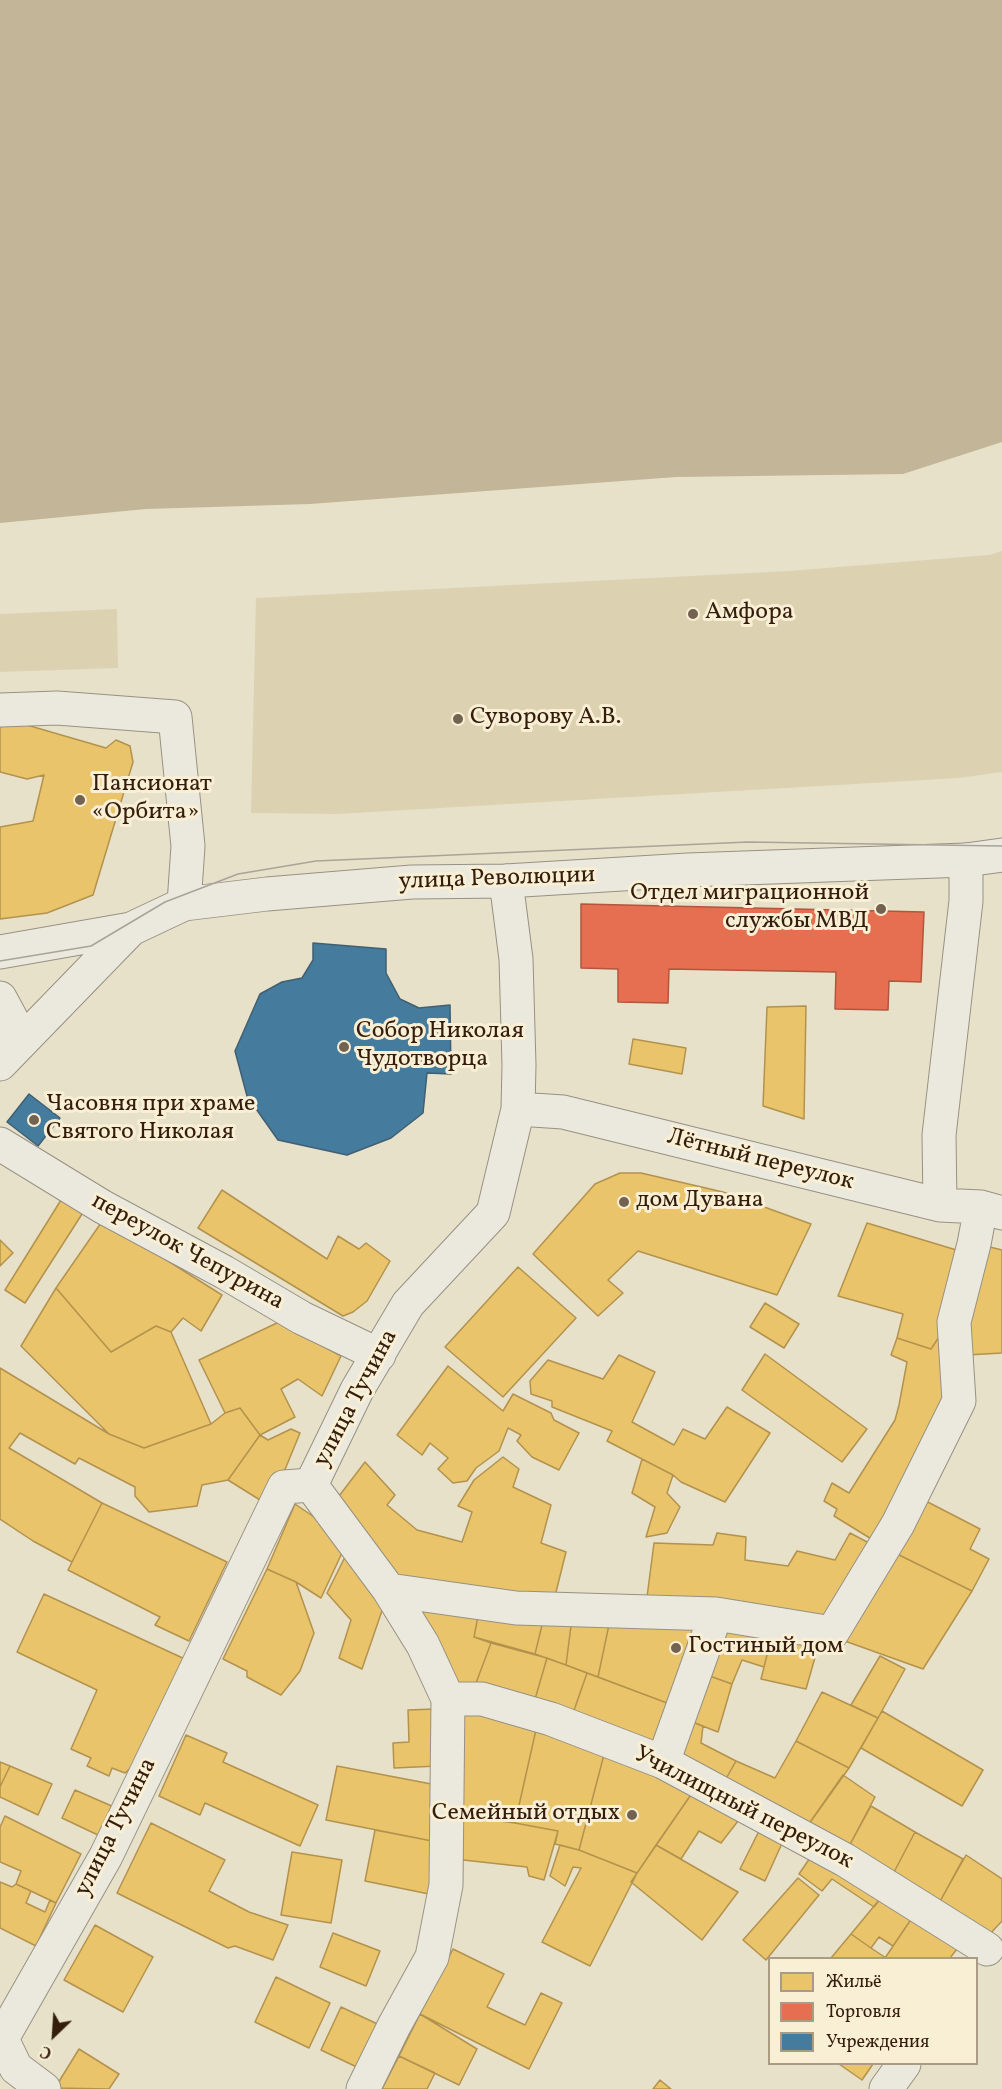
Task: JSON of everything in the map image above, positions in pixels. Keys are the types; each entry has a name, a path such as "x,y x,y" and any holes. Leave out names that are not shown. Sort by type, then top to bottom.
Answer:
{"street":[{"path":"0,710 57,708 174,717 188,846 184,903"},
{"name":"улица Революции","path":"0,952 131,929 184,903 412,882 506,881 688,870 966,860 1002,855"},
{"path":"940,1205 939,1135 966,901 966,860"},
{"name":"улица Тучина","path":"1,2040 106,1856 284,1487 311,1485 357,1390 408,1304 493,1213 518,1109 516,959 506,881"},
{"path":"1,1063 131,929"},
{"path":"0,998 13,1022 1,1063"},
{"name":"Лётный переулок","path":"518,1109 563,1112 940,1205 992,1210"},
{"name":"переулок Чепурина","path":"0,1144 103,1207 224,1272 302,1318 379,1355"},
{"path":"389,1590 516,1608 716,1614 832,1633 898,1524 959,1401 954,1322 974,1244 992,1210"},
{"path":"311,1485 389,1590 423,1645 448,1699 446,1885 432,1957 363,2089"},
{"path":"663,1762 716,1614"},
{"name":"Училищный переулок","path":"448,1699 482,1699 551,1719 663,1762 845,1860 988,1947"},
{"path":"1,2040 16,2068 44,2089"},
{"path":"886,2089 903,2065"}],"shaded area":[{"path":"0,0 1002,0 1002,442 903,474 676,477 310,504 146,509 0,523"},
{"path":"1002,551 1002,772 959,778 337,814 251,813 256,598 789,571 989,555"},
{"path":"117,609 118,668 0,672 0,614"}],"building: Жильё":[{"name":"Пансионат «Орбита»","path":"20,723 106,748 116,740 130,746 133,762 93,895 47,913 0,919 0,827 33,821 44,775 27,779 0,772 0,724"},
{"path":"806,1006 804,1119 763,1106 767,1007"},
{"path":"633,1039 686,1048 682,1074 629,1064"},
{"path":"620,1173 641,1173 723,1192 811,1224 777,1295 638,1251 608,1280 623,1293 598,1316 533,1254 595,1184"},
{"path":"222,1190 327,1259 338,1236 359,1249 366,1243 390,1261 367,1301 353,1312 343,1316 198,1228"},
{"path":"61,1200 84,1211 25,1303 5,1290"},
{"path":"103,1220 222,1295 201,1331 183,1318 171,1332 156,1326 111,1352 56,1288"},
{"path":"867,1223 963,1252 941,1334 931,1349 897,1338 903,1314 838,1296"},
{"path":"0,1240 13,1253 0,1266"},
{"path":"986,1246 1002,1250 1002,1353 967,1355 964,1327"},
{"path":"518,1267 576,1318 503,1397 445,1347"},
{"path":"56,1288 111,1352 156,1326 171,1332 211,1424 144,1448 109,1434 21,1346"},
{"path":"765,1303 799,1324 784,1348 750,1327"},
{"path":"279,1322 341,1356 322,1396 298,1379 281,1389 295,1417 260,1435 240,1408 225,1413 199,1360"},
{"path":"941,1334 949,1389 873,1540 834,1516 837,1509 824,1501 832,1483 849,1493 895,1420 907,1362 891,1355 897,1338 931,1349"},
{"path":"765,1354 867,1429 842,1462 742,1390"},
{"path":"619,1355 655,1372 632,1422 674,1445 683,1429 705,1439 727,1407 770,1433 725,1502 681,1482 673,1475 607,1441 612,1431 552,1407 552,1401 531,1394 530,1381 548,1360 603,1379"},
{"path":"448,1366 503,1411 513,1394 551,1413 554,1420 579,1433 559,1470 532,1457 517,1441 521,1435 508,1428 499,1451 476,1468 467,1481 453,1483 438,1469 448,1458 430,1443 422,1455 397,1435"},
{"path":"0,1368 109,1434 144,1448 211,1424 225,1413 240,1408 260,1435 228,1480 202,1485 197,1506 149,1512 135,1496 135,1487 79,1458 75,1464 20,1433 9,1448 102,1503 72,1562 33,1541 0,1519"},
{"path":"291,1429 300,1433 284,1472 260,1500 228,1480 260,1435 268,1440"},
{"path":"503,1457 519,1469 513,1487 551,1505 541,1543 566,1552 554,1600 401,1581 336,1500 365,1462 395,1495 387,1505 417,1530 462,1542 472,1512 458,1506 474,1480"},
{"path":"642,1459 673,1475 667,1493 680,1507 667,1533 646,1537 655,1507 632,1493"},
{"path":"920,1498 980,1529 970,1549 989,1559 972,1591 893,1552"},
{"path":"102,1503 227,1562 189,1641 155,1625 160,1617 68,1570"},
{"path":"295,1504 348,1540 321,1598 296,1582 267,1569"},
{"path":"717,1533 746,1537 745,1560 788,1566 797,1551 835,1560 850,1533 871,1544 829,1620 647,1597 654,1543 713,1545"},
{"path":"349,1549 386,1599 362,1669 339,1658 351,1620 327,1593"},
{"path":"893,1552 972,1591 923,1669 842,1640"},
{"path":"267,1569 296,1582 314,1633 300,1671 281,1695 247,1677 247,1671 223,1659"},
{"path":"44,1594 187,1660 135,1764 125,1773 112,1768 109,1776 87,1766 91,1758 71,1749 97,1690 17,1652"},
{"path":"415,1602 479,1611 474,1637 491,1643 473,1691 454,1691"},
{"path":"479,1611 544,1617 535,1654 474,1637"},
{"path":"544,1617 572,1618 566,1665 535,1654"},
{"path":"572,1618 610,1620 598,1677 566,1665"},
{"path":"610,1620 705,1621 675,1706 598,1677"},
{"path":"721,1622 773,1631 764,1667 742,1660 732,1684 704,1674"},
{"path":"773,1631 820,1640 806,1689 761,1679"},
{"path":"491,1643 547,1658 533,1706 473,1691"},
{"path":"880,1656 905,1669 878,1718 851,1705"},
{"path":"547,1658 587,1673 571,1719 533,1706"},
{"path":"587,1673 675,1706 658,1752 571,1719"},
{"path":"704,1674 732,1684 718,1732 687,1720"},
{"path":"822,1692 878,1718 849,1768 796,1741"},
{"path":"457,1703 538,1721 515,1823 455,1815"},
{"path":"435,1709 438,1766 394,1768 393,1743 409,1742 408,1710"},
{"path":"882,1711 983,1770 962,1806 861,1748"},
{"path":"687,1720 703,1726 701,1743 736,1761 723,1784 674,1759"},
{"path":"538,1721 606,1747 579,1850 555,1844 558,1831 515,1823"},
{"path":"186,1735 227,1753 223,1762 318,1805 300,1846 205,1803 200,1815 159,1796"},
{"path":"796,1741 849,1768 806,1828 723,1784 736,1761 775,1778"},
{"name":"Семейный отдых","path":"606,1747 697,1786 637,1873 579,1850"},
{"path":"0,1762 10,1766 0,1787"},
{"path":"10,1766 52,1784 38,1815 0,1797 0,1787"},
{"path":"337,1766 442,1786 432,1841 326,1820"},
{"path":"843,1775 875,1797 847,1850 806,1828"},
{"path":"697,1786 745,1812 721,1843 699,1831 681,1859 656,1845"},
{"path":"75,1790 114,1807 100,1836 62,1818"},
{"path":"871,1806 915,1832 892,1876 847,1850"},
{"path":"455,1815 558,1831 544,1880 529,1876 527,1867 454,1859"},
{"path":"5,1816 81,1854 56,1903 16,1884 21,1871 0,1862 0,1827"},
{"path":"151,1823 225,1860 209,1891 249,1912 288,1925 273,1960 235,1946 228,1948 117,1893"},
{"path":"761,1827 784,1839 765,1881 740,1869"},
{"path":"375,1830 432,1841 434,1895 365,1881"},
{"path":"915,1832 963,1859 938,1905 892,1876"},
{"path":"560,1845 637,1873 590,1966 542,1942 581,1868 573,1867 565,1886 550,1876"},
{"path":"656,1845 738,1892 702,1940 631,1882"},
{"path":"292,1852 342,1860 331,1923 281,1915"},
{"path":"814,1852 884,1894 874,1907 832,1879 822,1891 799,1874"},
{"path":"966,1855 1002,1879 1002,1921 988,1936 938,1905"},
{"path":"798,1878 819,1895 766,1960 743,1940"},
{"path":"0,1882 12,1887 16,1884 31,1891 26,1903 45,1912 50,1900 56,1903 36,1946 0,1928"},
{"path":"884,1894 914,1915 893,1946 879,1937 871,1948 851,1934"},
{"path":"914,1915 961,1944 951,1957 886,1957"},
{"path":"95,1925 153,1957 123,2012 64,1980"},
{"path":"333,1933 380,1951 366,1986 320,1967"},
{"path":"851,1934 884,1957 832,1957"},
{"path":"453,1949 504,1974 487,2007 525,2025 541,1993 562,2003 529,2069 420,2014"},
{"path":"276,1977 330,2003 309,2048 255,2022"},
{"path":"341,2007 384,2027 363,2070 321,2050"},
{"path":"420,2014 477,2049 459,2085 399,2056"},
{"path":"79,2049 119,2074 109,2089 55,2088"},
{"path":"399,2056 435,2073 427,2089 382,2089"},
{"path":"840,2065 872,2065 862,2080"},
{"path":"660,2080 671,2089 653,2089"}],"building: Торговля":[{"path":"581,904 924,912 921,982 889,981 888,1010 835,1009 836,972 669,969 668,1003 618,1002 618,969 581,968"}],"building: Учреждения":[{"name":"Собор Николая Чудотворца","path":"313,943 386,949 386,973 400,999 419,1008 450,1005 451,1074 427,1073 423,1113 391,1138 347,1155 278,1140 247,1096 235,1051 260,994 282,982 302,978 313,960"},
{"name":"Часовня при храме Святого Николая","path":"29,1094 60,1118 38,1146 7,1122"}],"tram line":[{"path":"0,961 91,946 165,902 238,874 316,861 748,842 1002,846"}],"place":[{"name":"Амфора","path":"693,614"},
{"name":"Суворову А.В.","path":"458,719"},
{"name":"Пансионат «Орбита»","path":"80,800"},
{"name":"Отдел миграционной службы МВД","path":"881,909"},
{"name":"Собор Николая Чудотворца","path":"344,1047"},
{"name":"Часовня при храме Святого Николая","path":"34,1120"},
{"name":"дом Дувана","path":"624,1202"},
{"name":"Гостиный дом","path":"676,1648"},
{"name":"Семейный отдых","path":"632,1815"}]}
